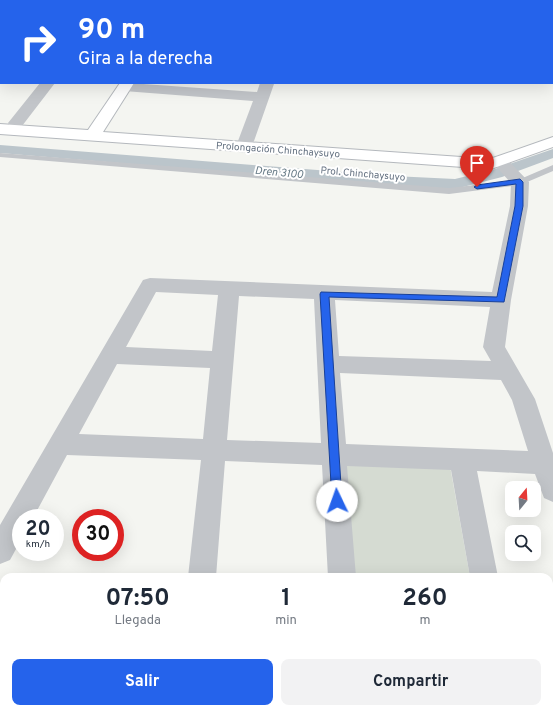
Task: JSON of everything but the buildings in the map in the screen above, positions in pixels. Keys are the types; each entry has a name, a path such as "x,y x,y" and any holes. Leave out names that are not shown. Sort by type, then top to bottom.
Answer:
{"street":[{"path":"16,123 47,84"},
{"path":"246,141 267,84"},
{"path":"92,136 126,85 262,97"},
{"name":"Prolongación Chinchaysuyo","path":"0,129 491,164 508,171 553,142"},
{"path":"508,171 519,206 501,300 494,347 523,400 553,490"},
{"path":"0,552 150,285 324,294 501,300"},
{"path":"202,573 229,288"},
{"path":"324,294 342,573"},
{"path":"111,354 223,360"},
{"path":"329,364 508,371"},
{"path":"60,444 544,463"},
{"path":"462,460 483,573"}],"lane":[{"name":"Prol. Chinchaysuyo","path":"0,155 449,191 508,171 553,168"}],"shaded area":[{"path":"342,461 450,466 469,573 350,573"}],"waterway":[{"name":"Dren 3100","path":"0,149 393,181 455,184 497,174 553,153"}],"route":[{"path":"337,501 324,294 501,300 519,206 520,182 477,187"}]}
